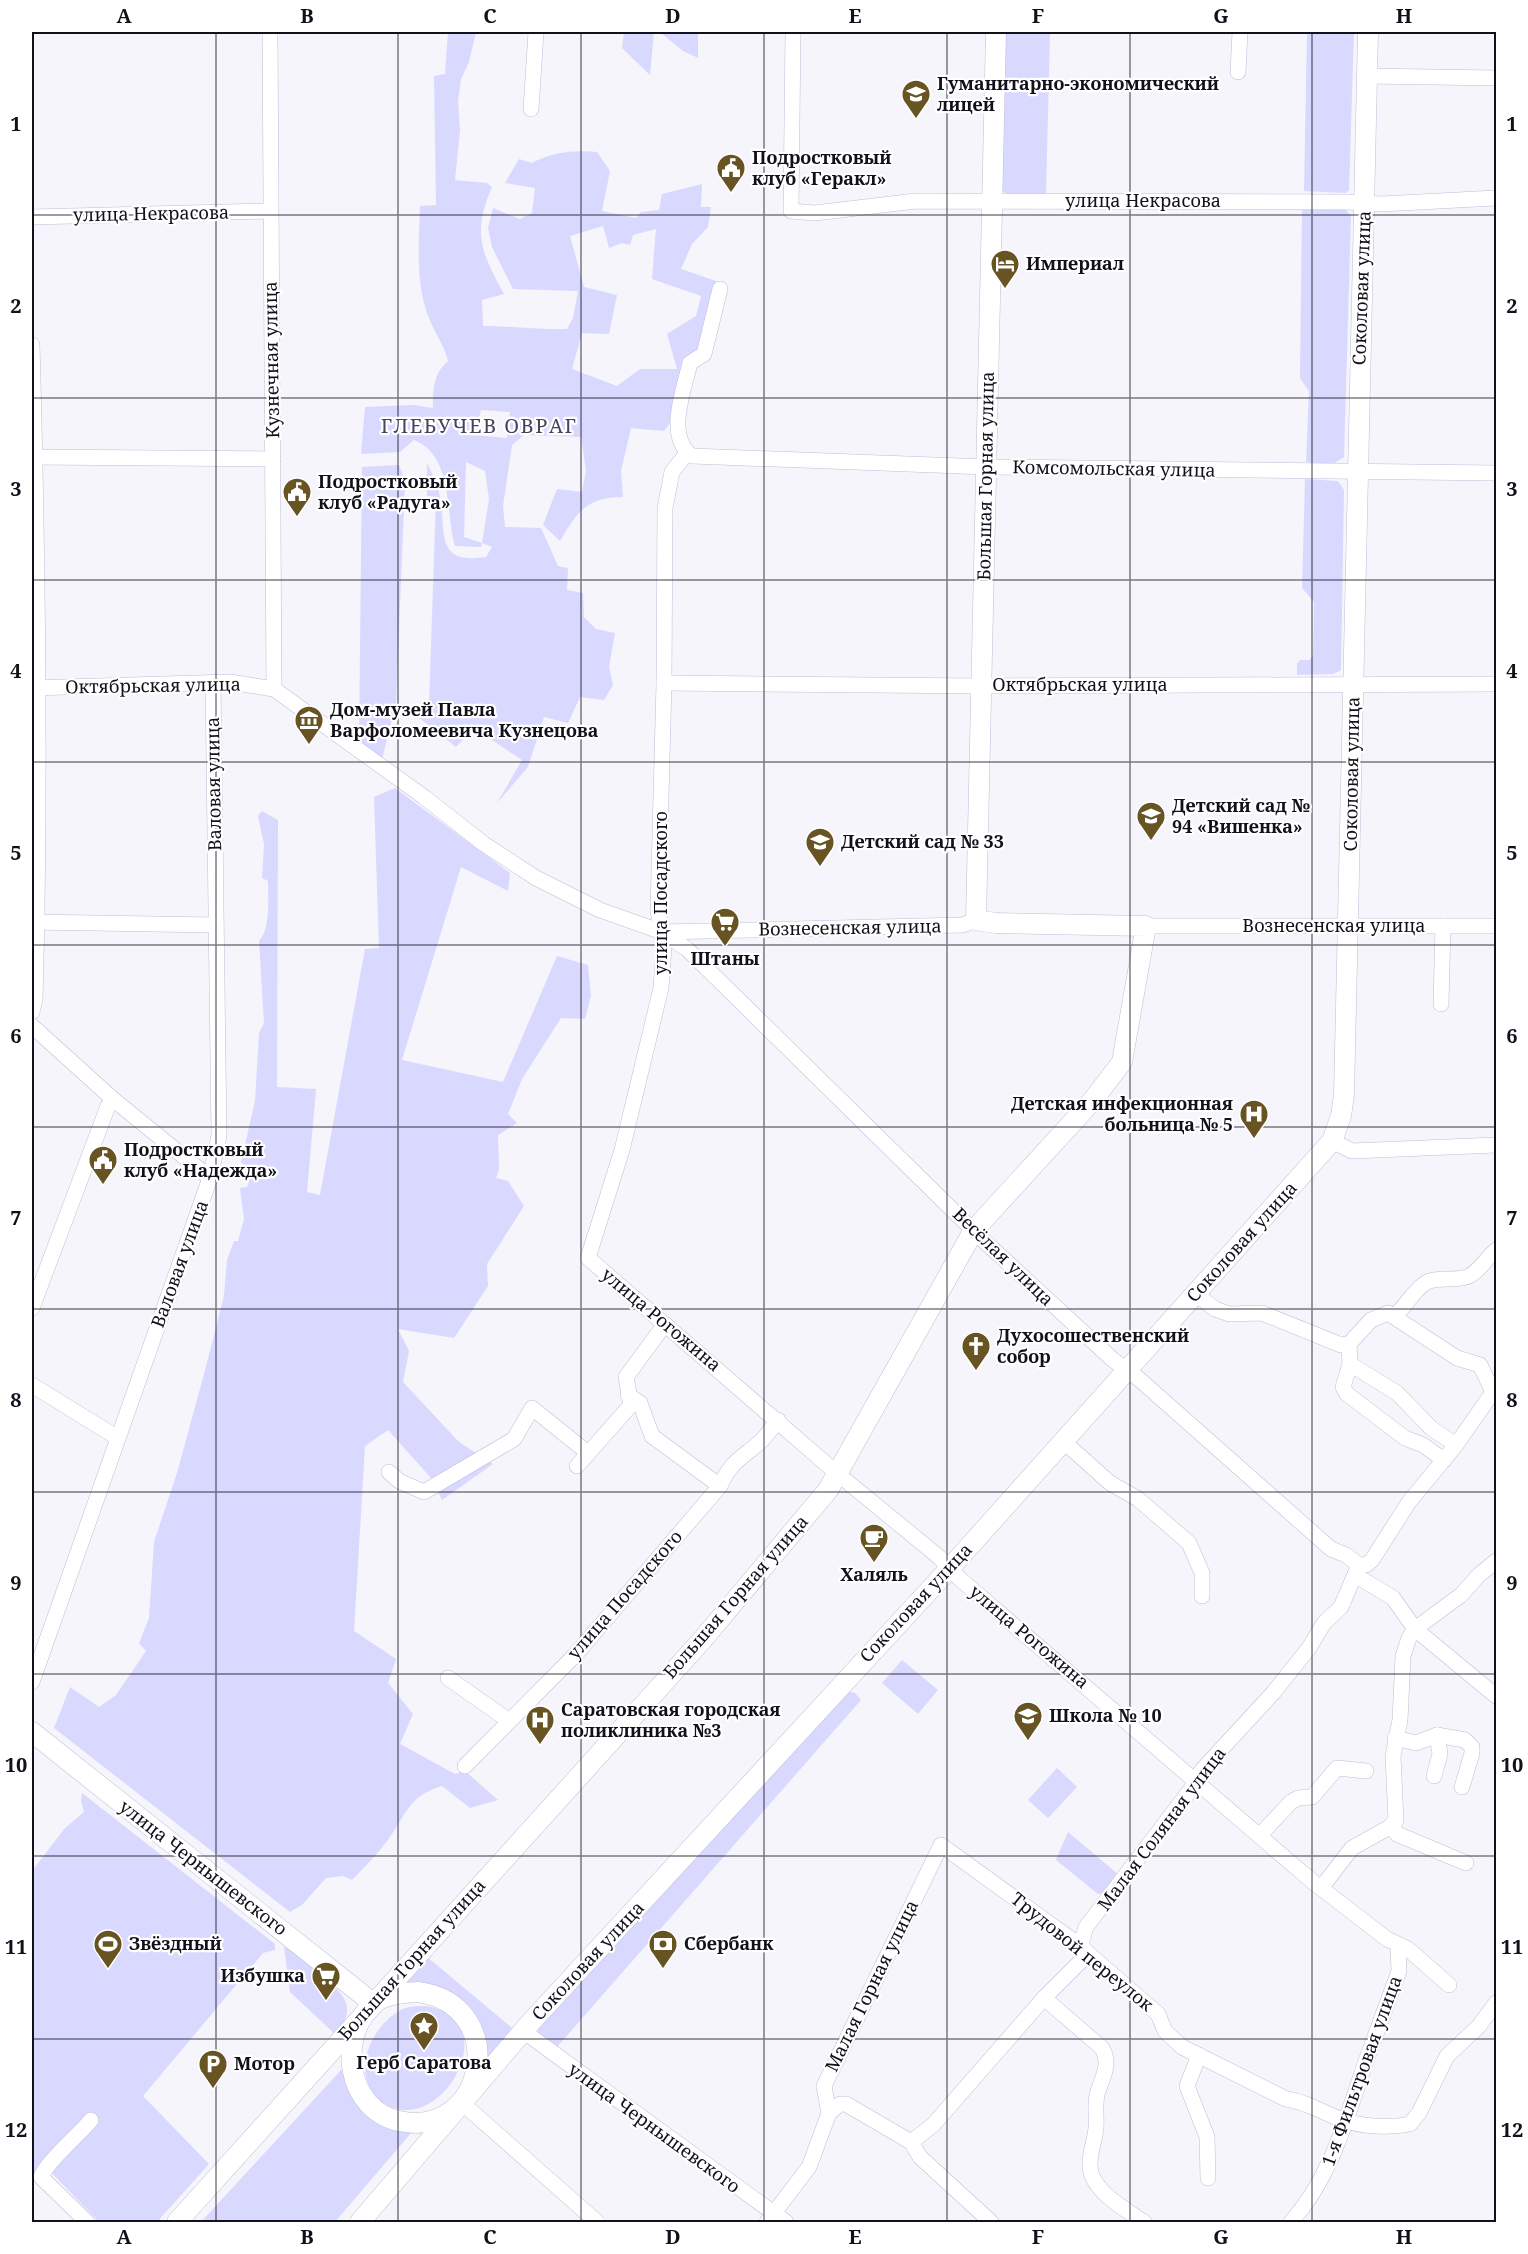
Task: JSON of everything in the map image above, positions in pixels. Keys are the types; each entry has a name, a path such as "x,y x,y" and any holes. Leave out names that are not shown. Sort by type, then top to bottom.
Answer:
{"main road":[{"name":"Большая Горная улица","path":"976,920 996,32"},
{"name":"Соколовая улица","path":"360,2223 524,2031 950,1568 1062,1440 1332,1141 1341,1116 1344,1095 1368,32"},
{"name":"Вознесенская улица","path":"976,920 995,923 1146,926"},
{"name":"Большая Горная улица","path":"177,2223 370,2000 703,1639 839,1475 974,1230 1093,1100 1122,1062 1146,926"},
{"name":"улица Чернышевского","path":"37,1736 370,2000"},
{"path":"418,1992 439,1997 464,2014 474,2033 478,2058 476,2075 462,2103 447,2114 423,2122 399,2121 370,2107 357,2088 351,2058 355,2035 370,2000 418,1992"}],"street":[{"name":"Кузнечная улица","path":"270,32 274,690"},
{"path":"531,109 536,32"},
{"name":"улица Некрасова","path":"793,32 791,211 815,213 916,201 1364,203 1497,198"},
{"path":"1239,72 1240,32"},
{"path":"1368,76 1497,78"},
{"name":"улица Некрасова","path":"32,217 270,211"},
{"path":"689,454 681,446 677,432 687,377 690,363 704,354 720,289"},
{"path":"32,345 35,999 32,1012"},
{"name":"Комсомольская улица","path":"689,454 987,467 1497,473"},
{"name":"улица Посадского","path":"588,1258 621,1150 661,988 663,932 658,910 664,683 665,508 672,471 689,454"},
{"path":"33,457 273,459"},
{"name":"Валовая улица","path":"32,1682 210,1178 219,1136 213,682"},
{"name":"Октябрьская улица","path":"34,688 231,682 274,690"},
{"name":"Октябрьская улица","path":"664,683 981,686 1497,684"},
{"name":"Вознесенская улица","path":"274,690 424,797 484,844 536,878 600,910 663,932 963,925 976,920"},
{"path":"34,922 216,925"},
{"name":"Вознесенская улица","path":"1146,926 1497,926"},
{"path":"1441,1004 1443,926"},
{"name":"Весёлая улица","path":"663,932 687,949 974,1230 1126,1370 1323,1542 1393,1598 1415,1629 1497,1696"},
{"path":"32,1026 114,1100 210,1178"},
{"path":"32,1308 108,1106 114,1100"},
{"path":"1332,1141 1352,1150 1497,1145"},
{"path":"1394,1316 1407,1306 1422,1286 1430,1281 1468,1277 1479,1270 1497,1250"},
{"name":"улица Рогожина","path":"588,1258 1321,1888 1398,1945 1408,1948 1449,1984"},
{"path":"1196,1294 1215,1309 1229,1314 1262,1313 1341,1345 1349,1344"},
{"path":"1444,1460 1423,1445 1405,1438 1347,1394 1343,1387 1350,1364 1349,1344 1364,1326 1378,1316 1388,1313 1418,1335 1457,1358 1480,1365 1495,1392"},
{"path":"577,1466 631,1405 626,1377 665,1324"},
{"path":"1350,1364 1397,1393 1431,1428 1456,1445"},
{"path":"32,1385 118,1438"},
{"name":"Малая Соляная улица","path":"911,2142 933,2125 1044,1998 1076,1968 1084,1952 1082,1940 1086,1927 1197,1781 1202,1770 1286,1677 1324,1623 1341,1607 1357,1570 1372,1560 1409,1502 1456,1445 1495,1392"},
{"path":"628,1395 640,1403 652,1436 720,1486"},
{"path":"388,1472 399,1481 424,1492 514,1439 532,1408 588,1453"},
{"name":"улица Посадского","path":"465,1766 508,1720 576,1654 720,1486 726,1473 741,1455 760,1443 778,1420"},
{"path":"1062,1440 1110,1483 1138,1499 1189,1543 1202,1573 1202,1596"},
{"path":"1321,1888 1352,1848 1396,1821 1393,1756 1400,1720 1403,1656 1415,1629 1461,1595 1479,1575 1497,1561"},
{"path":"448,1678 508,1720"},
{"path":"1395,1738 1416,1743 1437,1735 1465,1740 1472,1747 1472,1753 1462,1787"},
{"path":"1434,1776 1440,1754 1437,1735"},
{"path":"1260,1835 1291,1802 1298,1798 1312,1797 1337,1768 1366,1771"},
{"path":"1391,1826 1397,1834 1467,1863"},
{"name":"Трудовой переулок","path":"941,1845 1025,1905 1158,2014 1165,2031 1172,2039 1286,2099 1303,2101 1347,2121 1377,2125 1410,2124 1419,2113 1447,2056 1479,2026 1497,2003"},
{"name":"Малая Горная улица","path":"770,2218 808,2167 829,2114 824,2086 941,1845"},
{"name":"1-я Фильтровая улица","path":"1292,2223 1309,2203 1322,2181 1347,2121 1399,1971 1398,1945"},
{"path":"1044,1998 1102,2048 1106,2055 1105,2075 1095,2100 1097,2119 1091,2146 1091,2174 1105,2193 1144,2223"},
{"path":"170,2223 333,2044 370,2000"},
{"name":"улица Чернышевского","path":"524,2031 770,2218 786,2223"},
{"path":"1199,2055 1187,2086 1207,2137 1208,2178"},
{"path":"462,2103 597,2223"},
{"path":"829,2114 840,2104 846,2104 911,2142 920,2157 991,2223"},
{"path":"87,2223 41,2177 45,2166 72,2143 92,2120"}],"shaded area":[{"path":"448,32 476,32 469,62 461,79 458,101 460,130 455,180 487,183 492,187 482,218 482,242 490,266 504,294 482,300 483,326 567,329 573,318 578,291 513,289 492,247 488,228 493,208 520,219 532,213 535,188 505,183 519,159 532,163 548,156 564,153 597,152 610,171 602,211 636,218 641,212 659,210 662,194 702,184 701,207 711,207 708,227 692,244 681,269 719,282 700,360 686,397 676,415 664,431 631,428 621,471 623,497 600,500 584,508 560,541 543,525 557,489 582,492 586,471 581,437 524,435 512,445 503,506 505,527 541,528 558,566 568,568 567,590 583,593 584,617 596,629 615,633 609,667 613,685 604,700 580,697 568,723 544,717 528,767 497,803 522,760 474,728 456,747 419,718 429,706 436,497 427,496 427,463 439,492 447,546 459,556 470,558 486,557 492,547 482,543 481,547 455,546 442,472 436,459 427,448 414,440 400,452 361,454 365,407 413,405 433,408 437,377 448,361 425,305 420,277 419,248 420,206 436,205 434,76 445,74","holes":["603,226 609,248 622,243 630,245 633,235 656,229 652,279 701,296 696,316 667,334 677,369 640,369 617,386 572,369 582,333 609,334 617,295 584,287 570,236","481,410 510,412 507,438 475,435","466,462 485,471 489,499 482,543 464,537"]},
{"path":"624,32 654,32 650,75 622,48"},
{"path":"698,32 698,58 683,51 661,33"},
{"path":"1004,32 1050,32 1046,194 1007,194 1001,190"},
{"path":"1307,32 1354,32 1349,190 1346,193 1304,191"},
{"path":"1302,210 1346,210 1351,216 1344,457 1333,464 1306,462 1309,391 1300,378"},
{"path":"399,465 405,481 396,704 382,759 359,743 362,467"},
{"path":"1305,479 1338,481 1344,490 1341,670 1333,674 1297,675 1297,664 1300,660 1310,660 1313,656 1314,602 1302,588"},
{"path":"395,788 510,873 508,891 461,867 402,1060 503,1082 557,956 588,965 591,996 585,1019 561,1018 522,1079 508,1114 517,1123 498,1135 499,1169 496,1178 508,1181 524,1206 487,1264 488,1286 454,1338 398,1329 409,1351 403,1382 459,1442 493,1464 442,1500 432,1479 388,1430 365,1446 354,1631 396,1659 388,1683 413,1714 400,1744 455,1774 465,1771 498,1800 470,1808 442,1786 430,1790 414,1801 394,1832 352,1880 343,1876 326,1878 302,1905 290,1912 54,1728 70,1687 99,1707 116,1695 146,1651 139,1643 149,1618 154,1542 177,1473 204,1374 224,1296 227,1260 234,1241 238,1241 244,1219 240,1188 247,1187 252,1173 241,1162 255,1101 259,1033 264,1023 259,941 267,921 268,881 262,878 264,844 258,816 262,811 278,820 277,1087 316,1089 307,1192 320,1195 365,949 379,948 374,797"},
{"path":"902,1660 938,1690 918,1714 882,1683"},
{"path":"846,1691 855,1693 861,1700 557,2047 538,2033 538,2027"},
{"path":"1057,1768 1077,1787 1048,1818 1028,1800"},
{"path":"82,1793 275,1944 275,1950 263,1953 143,2096 209,2164 157,2222 99,2222 43,2164 32,2183 32,1871 65,1828 84,1812 81,1801"},
{"path":"1068,1832 1119,1875 1104,1893 1098,1894 1056,1860"},
{"path":"284,1947 324,1977 344,1998 347,2015 336,2035 290,1992"},
{"path":"426,1956 512,2028 488,2057 484,2054 485,2041 481,2025 473,2010 465,2002 447,1991 403,1983"},
{"path":"416,2006 426,2006 451,2016 463,2033 464,2054 456,2076 442,2094 423,2107 402,2110 380,2100 371,2089 366,2078 367,2052 380,2028 399,2011"},
{"path":"342,2069 349,2092 363,2113 383,2126 411,2133 335,2222 201,2222"}],"place":[{"name":"Гуманитарно-экономический лицей","path":"916,120"},
{"name":"Подростковый клуб «Геракл»","path":"731,194"},
{"name":"Империал","path":"1005,290"},
{"name":"Подростковый клуб «Радуга»","path":"297,518"},
{"name":"Дом-музей Павла Варфоломеевича Кузнецова","path":"309,746"},
{"name":"Детский сад № 94 «Вишенка»","path":"1151,842"},
{"name":"Детский сад № 33","path":"820,868"},
{"name":"Штаны","path":"725,948"},
{"name":"Детская инфекционная больница № 5","path":"1254,1140"},
{"name":"Подростковый клуб «Надежда»","path":"103,1186"},
{"name":"Духосошественский собор","path":"976,1372"},
{"name":"Халяль","path":"874,1564"},
{"name":"Школа № 10","path":"1028,1742"},
{"name":"Саратовская городская поликлиника №3","path":"540,1746"},
{"name":"Звёздный","path":"108,1970"},
{"name":"Сбербанк","path":"663,1970"},
{"name":"Избушка","path":"326,2002"},
{"name":"Герб Саратова","path":"424,2052"},
{"name":"Мотор","path":"213,2090"}],"district":[{"name":"ГЛЕБУЧЕВ ОВРАГ","path":"479,426"}]}
